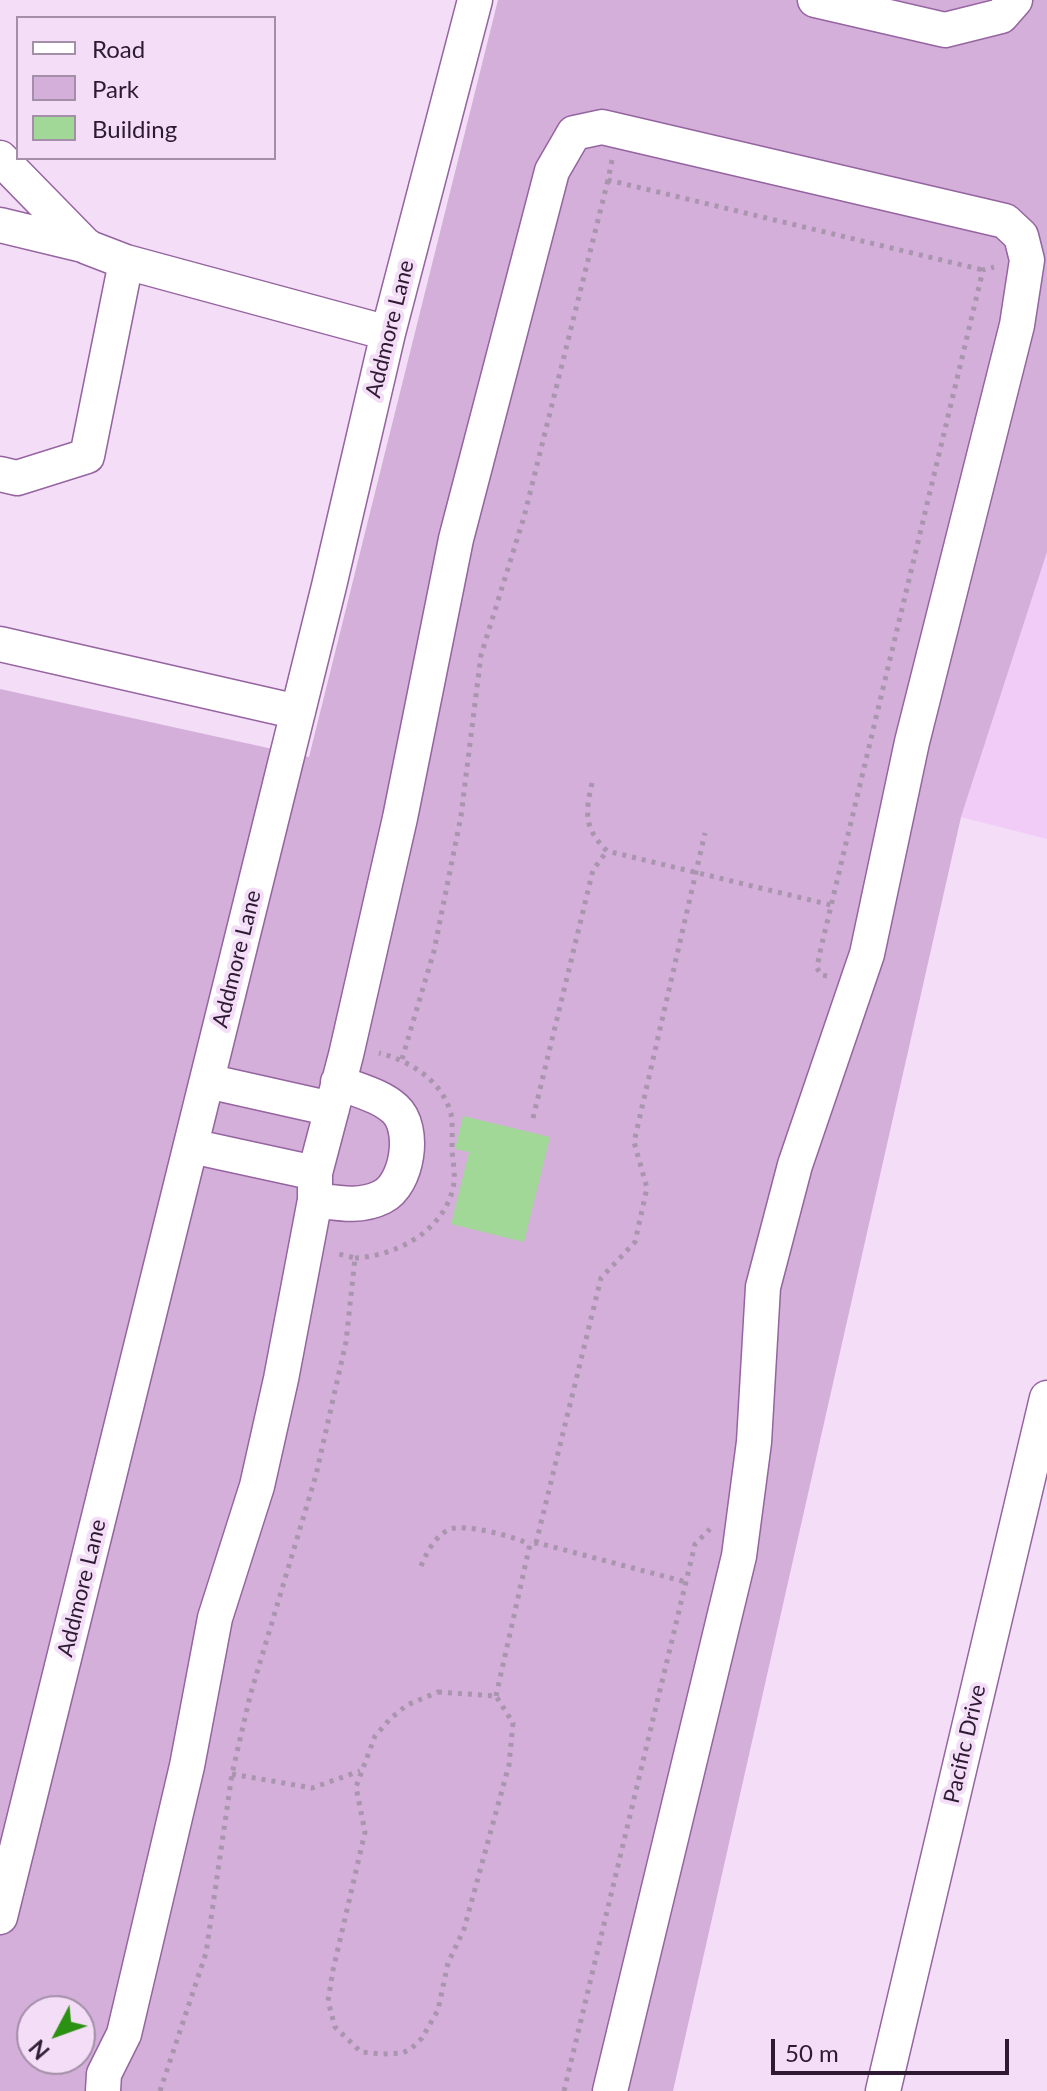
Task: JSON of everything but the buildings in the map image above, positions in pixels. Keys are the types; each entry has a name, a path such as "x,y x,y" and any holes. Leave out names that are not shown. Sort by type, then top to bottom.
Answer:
{"street":[{"name":"Addmore Lane","path":"0,1917 298,712 388,333 475,0"},
{"path":"815,0 945,30 1001,16 1015,0"},
{"path":"103,2091 104,2074 128,2019 187,1766 215,1618 257,1486 281,1379 315,1186 400,818 456,539 552,171 574,133 602,127 1005,221 1021,236 1027,260 1017,325 912,742 867,954 795,1165 763,1287 754,1442 739,1556 610,2091"},
{"path":"0,158 87,247"},
{"path":"0,225 388,333"},
{"path":"0,474 17,478 87,456 126,262"},
{"path":"0,644 298,712"},
{"path":"191,1146 315,1186 357,1205 385,1197 406,1162 407,1136 397,1110 380,1100 207,1081"},
{"name":"Pacific Drive","path":"883,2091 1047,1398"}],"path":[{"path":"402,1059 434,951 461,816 481,655 524,517 619,132"},
{"path":"608,180 983,270"},
{"path":"592,783 585,812 595,839 607,851 831,905"},
{"path":"496,1696 438,1692 407,1705 375,1736 361,1770 356,1787 365,1832 328,2001 335,2027 361,2052 402,2053 422,2038 438,2010 448,1963 464,1929 509,1765 513,1723 496,1696 533,1544 601,1278 635,1242 647,1188 634,1142 705,833"},
{"path":"533,1118 593,870 607,851"},
{"path":"160,2091 206,1953 232,1774 255,1681 316,1475 346,1342 355,1258 306,1248"},
{"path":"421,1566 428,1549 447,1530 457,1527 516,1538 686,1582"},
{"path":"232,1774 312,1788 361,1770"}],"shaded area":[{"path":"1047,552 1047,839 961,817"}],"green space":[{"path":"498,0 1047,0 1047,552 961,817 673,2091 0,2091 0,689 309,757"}]}
